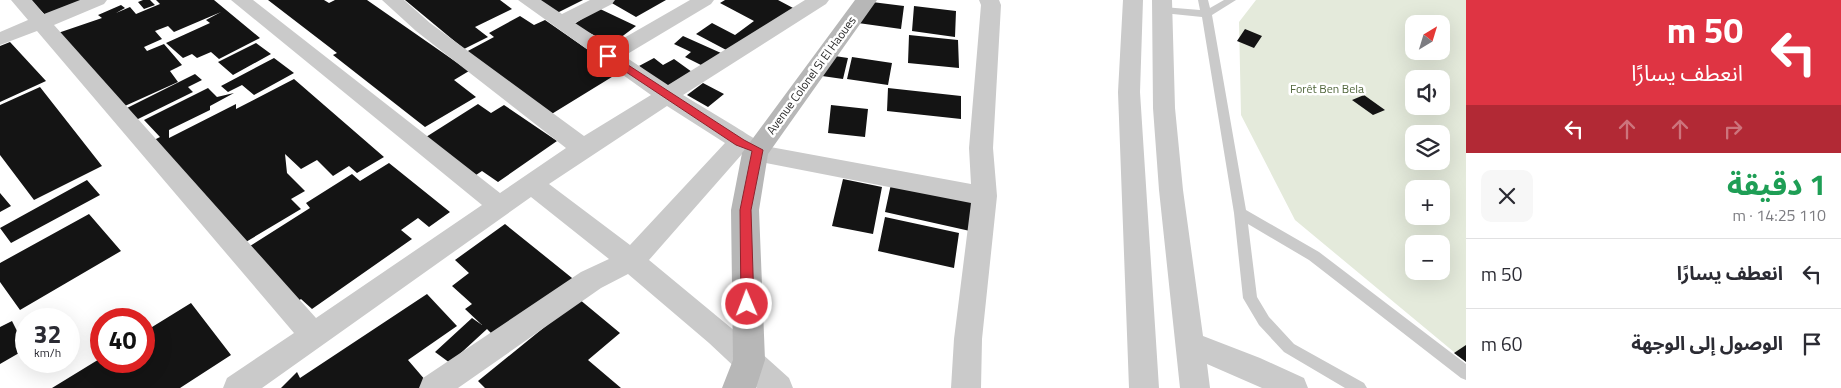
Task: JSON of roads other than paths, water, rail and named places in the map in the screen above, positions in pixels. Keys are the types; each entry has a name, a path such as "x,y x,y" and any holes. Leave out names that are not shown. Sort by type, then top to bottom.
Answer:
{"street":[{"path":"21,0 314,336"},
{"path":"0,39 97,0"},
{"path":"242,0 500,206"},
{"path":"392,0 423,27 583,148"},
{"path":"528,0 608,56 751,148 984,196"},
{"path":"561,22 605,0"},
{"path":"608,56 704,0"},
{"path":"238,388 583,148 818,0"},
{"name":"Avenue Colonel Si El Haoues","path":"739,388 749,360 745,210 751,148 866,0"},
{"path":"966,388 968,339 984,196 981,148 991,5 989,0"},
{"path":"1133,0 1129,92 1144,388"},
{"path":"1163,5 1164,108 1175,226 1195,388"},
{"path":"434,388 591,280 632,260 751,148"},
{"path":"532,184 632,260 749,360 778,388"},
{"path":"1190,344 1249,367 1293,388"}],"lane":[{"path":"1203,0 1207,14 1240,213 1250,298 1264,322 1288,348 1359,388"},
{"path":"1163,5 1207,14 1231,0"},
{"path":"1240,213 1314,256 1466,374"}],"park label":[{"name":"Forêt Ben Bela","path":"1327,88"}]}
